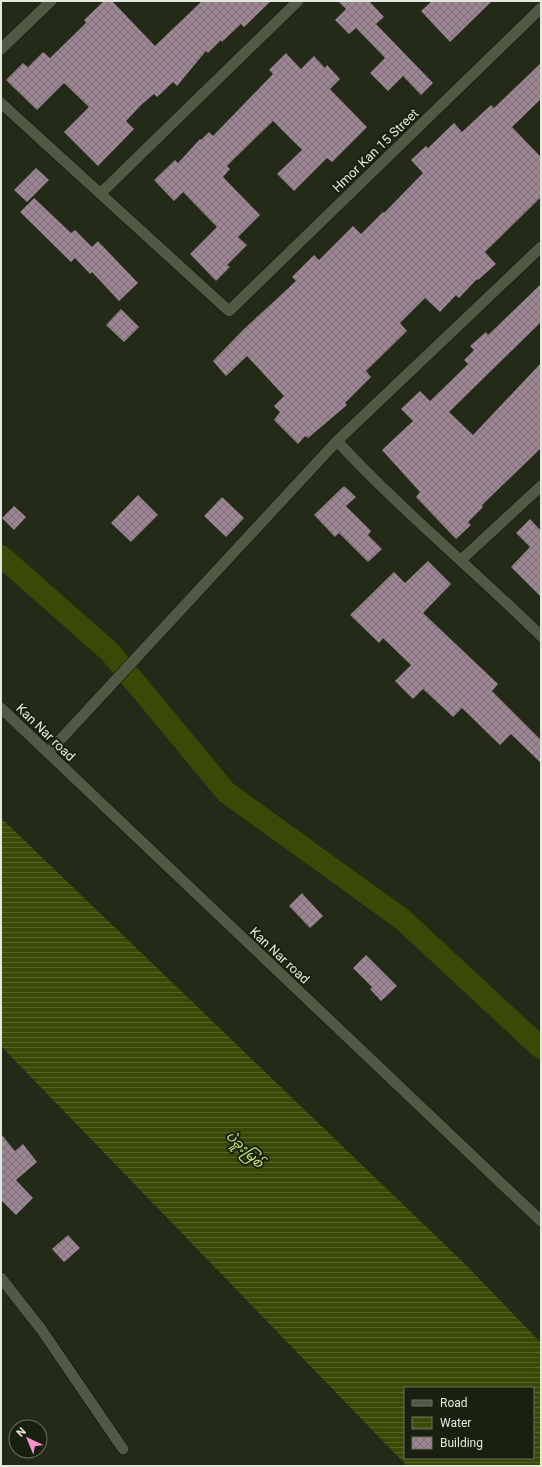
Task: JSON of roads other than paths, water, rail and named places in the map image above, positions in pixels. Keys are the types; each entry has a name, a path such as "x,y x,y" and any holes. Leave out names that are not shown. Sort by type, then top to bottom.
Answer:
{"street":[{"path":"1,49 51,1"},
{"path":"1,103 101,192 298,1"},
{"name":"Hmor Kan 15 Street","path":"101,192 230,311 541,8"},
{"path":"48,754 337,441 541,247"},
{"path":"337,441 364,470 507,602 541,636"},
{"path":"461,560 541,486"},
{"name":"Kan Nar road","path":"1,708 541,1221"},
{"path":"1,1278 41,1329 124,1449"}],"water":[{"name":"ပဲခူးမြစ်","path":"1,818 467,1266 541,1343 541,1466 407,1466 1,1046"}],"waterway":[{"path":"1,556 110,652 226,792 402,919 541,1048"}]}
